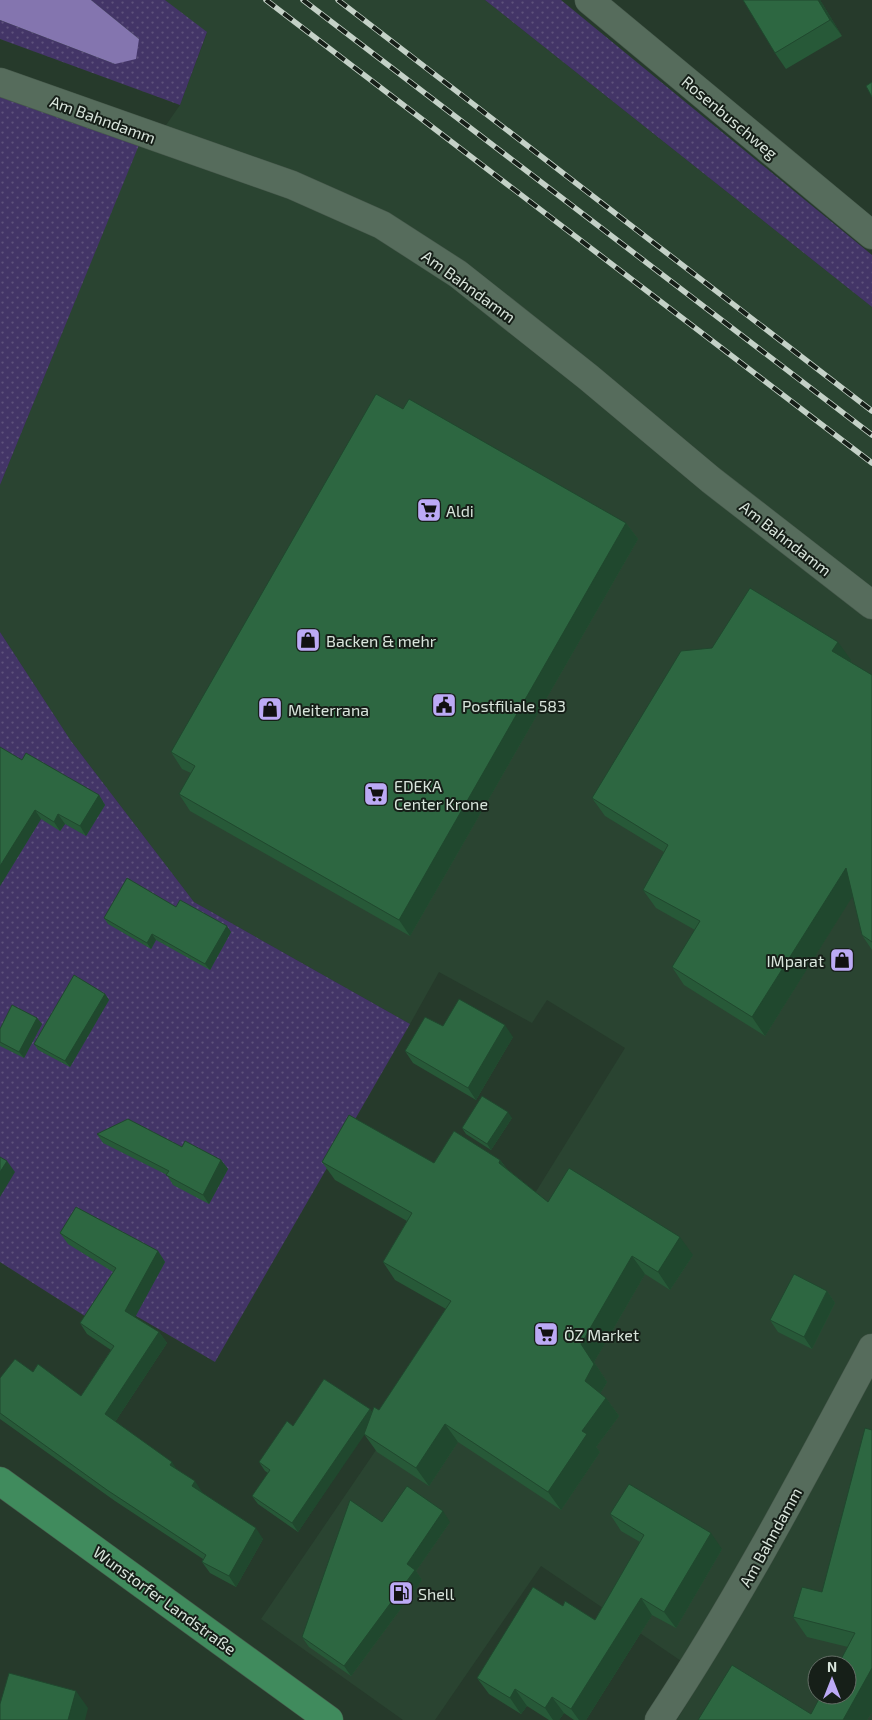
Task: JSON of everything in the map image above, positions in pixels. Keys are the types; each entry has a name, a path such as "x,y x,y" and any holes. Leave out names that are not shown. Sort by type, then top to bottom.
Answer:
{"main road":[{"name":"Wunstorfer Landstraße","path":"0,1481 329,1720"}],"street":[{"name":"Rosenbuschweg","path":"589,0 872,235"},
{"name":"Am Bahndamm","path":"0,82 292,185 382,225 458,274 588,377 711,480 872,605"},
{"name":"Am Bahndamm","path":"659,1720 701,1657 760,1557 872,1348"}],"shaded area":[{"path":"0,0 91,0 139,39 136,59 115,64 0,20"},
{"path":"91,0 165,0 207,32 180,105 0,39 0,20 115,64 139,39"},
{"path":"165,0 485,0 872,307 872,1720 677,1720 737,1618 693,1669 541,1566 435,1720 403,1720 261,1619 374,1453 625,1048 547,1000 532,1023 439,972 410,1024 194,902 71,741 0,632 0,485 143,134 157,138 180,105 207,33"},
{"path":"485,0 561,0 872,255 872,307"},
{"path":"0,94 139,145 0,485"},
{"path":"0,632 71,741 194,902 410,1024 215,1362 102,1296 88,1318 0,1262"}],"building":[{"path":"743,0 818,0 830,20 775,53"},
{"path":"872,82 872,97 866,86"},
{"path":"376,394 403,409 409,399 626,523 399,920 179,794 195,766 171,752"},
{"path":"750,588 838,642 832,651 872,675 872,942 862,935 846,868 752,1017 672,967 700,921 643,890 668,845 592,798 681,651 712,648"},
{"path":"0,747 22,760 26,753 99,795 80,826 58,814 54,822 35,810 0,866"},
{"path":"127,878 176,907 180,900 227,926 205,964 152,934 147,943 104,918"},
{"path":"74,975 105,994 65,1061 34,1044"},
{"path":"459,999 505,1025 468,1088 405,1051 425,1017 443,1026"},
{"path":"12,1005 37,1018 19,1052 0,1042 0,1029"},
{"path":"482,1096 508,1112 487,1144 462,1128"},
{"path":"349,1115 434,1163 454,1131 500,1160 499,1163 548,1202 569,1168 680,1237 658,1272 632,1256 581,1344 594,1364 585,1381 606,1398 582,1431 587,1434 548,1492 445,1424 416,1468 364,1434 374,1407 379,1410 451,1301 383,1262 412,1213 322,1162"},
{"path":"128,1119 182,1147 185,1141 221,1160 203,1195 166,1175 169,1171 97,1134"},
{"path":"0,1157 7,1161 0,1172"},
{"path":"76,1207 158,1251 125,1311 159,1332 105,1414 172,1462 170,1465 195,1481 192,1486 256,1528 229,1576 202,1562 206,1555 107,1490 0,1413 0,1378 15,1359 33,1372 38,1364 81,1396 114,1346 80,1323 116,1268 60,1233"},
{"path":"794,1274 827,1291 804,1337 770,1320"},
{"path":"324,1379 370,1409 292,1523 252,1496 270,1470 259,1462 287,1421 293,1426"},
{"path":"865,1428 872,1430 872,1668 857,1695 857,1655 843,1655 855,1633 793,1617 802,1587 822,1592"},
{"path":"629,1484 711,1533 664,1612 641,1598 571,1709 552,1697 545,1708 515,1689 510,1698 477,1678 533,1587 563,1606 565,1601 595,1620 644,1535 610,1514"},
{"path":"407,1486 443,1511 407,1564 415,1570 344,1666 302,1637 350,1500 382,1522"},
{"path":"732,1665 811,1714 816,1705 851,1705 843,1720 698,1720"},
{"path":"9,1673 76,1691 68,1720 0,1720 0,1704"}],"railway":[{"path":"266,0 872,463"},
{"path":"303,0 872,435"},
{"path":"338,0 872,411"}],"place":[{"name":"Aldi","path":"429,510"},
{"name":"Backen & mehr","path":"308,640"},
{"name":"Postfiliale 583","path":"444,705"},
{"name":"Meiterrana","path":"270,709"},
{"name":"EDEKA Center Krone","path":"376,794"},
{"name":"IMparat","path":"842,960"},
{"name":"ÖZ Market","path":"546,1334"},
{"name":"Shell","path":"401,1593"}]}
